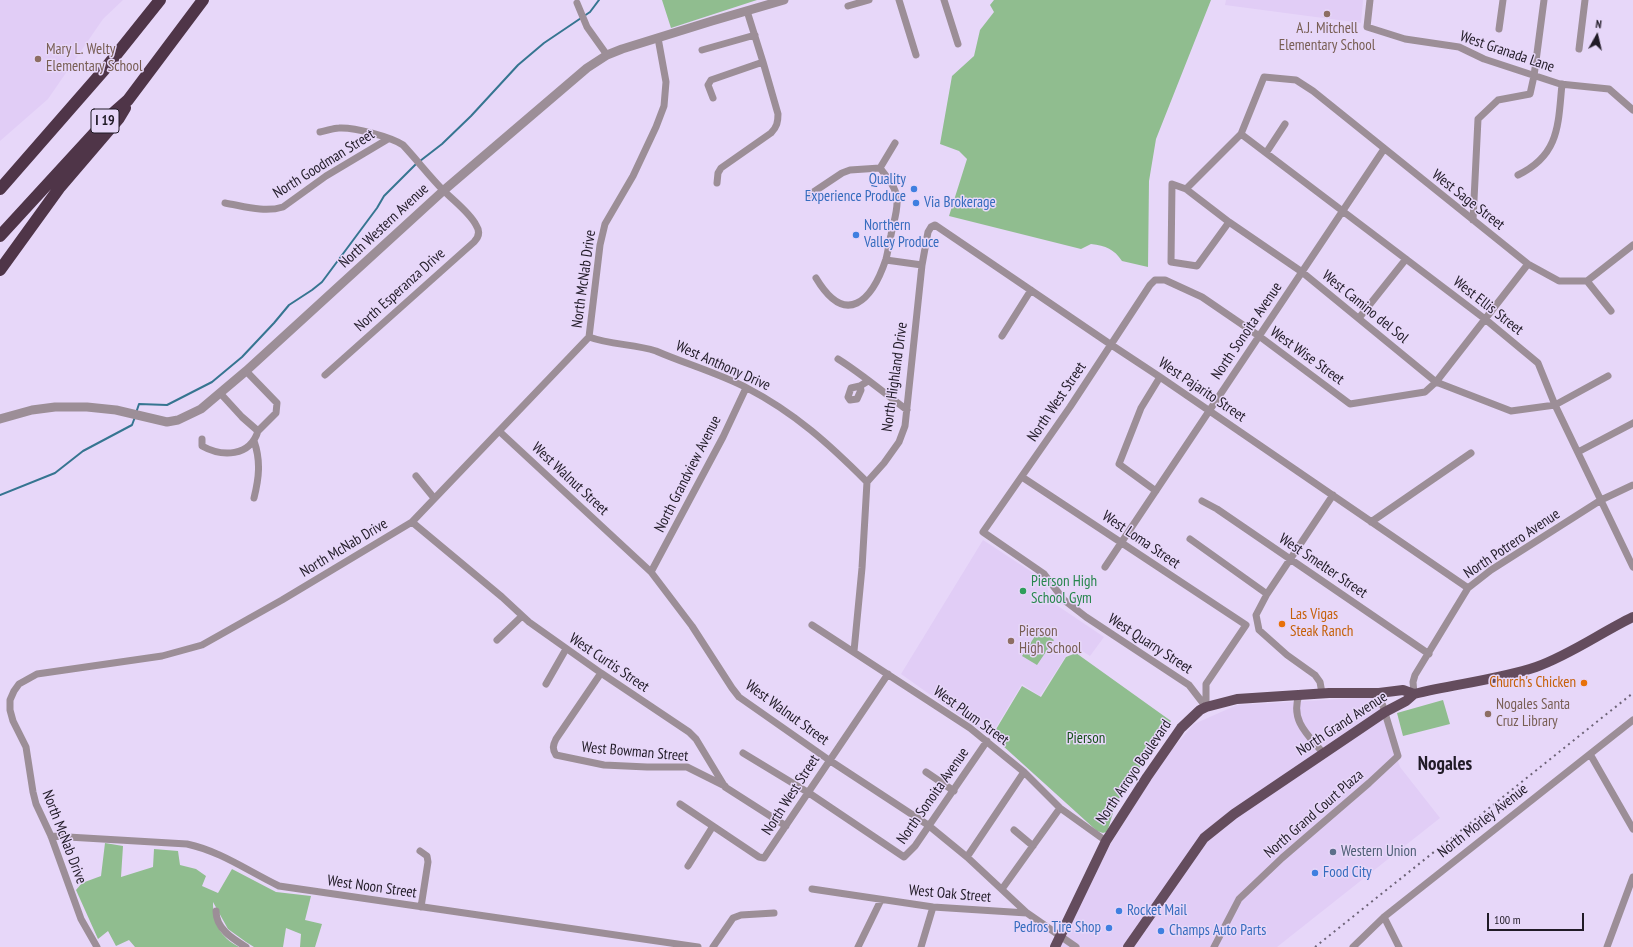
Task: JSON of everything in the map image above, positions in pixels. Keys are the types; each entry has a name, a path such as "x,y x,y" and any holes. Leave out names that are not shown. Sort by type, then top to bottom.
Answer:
{"highway":[{"name":"I 19","path":"0,189 126,43 160,0"},
{"name":"I 19","path":"0,236 111,115 128,100 203,0"},
{"path":"0,176 80,97"},
{"path":"0,270 60,187 119,118 128,100"}],"main road":[{"name":"North Grand Avenue","path":"1128,947 1204,838 1234,814 1385,712 1406,701 1414,694 1497,677 1537,666 1572,651 1633,617"},
{"name":"North Arroyo Boulevard","path":"1056,947 1060,935 1106,841 1147,777 1181,728 1200,710 1237,699 1322,694 1379,693 1403,690 1414,694"}],"street":[{"name":"North Western Avenue","path":"0,419 32,410 54,407 87,407 116,410 166,422 178,420 195,413 246,372 443,191 587,68 607,55 747,10 784,0"},
{"path":"848,6 869,0"},
{"path":"899,0 916,55"},
{"path":"944,0 958,44"},
{"name":"West Granada Lane","path":"1370,0 1367,27 1405,39 1459,47 1484,59 1562,84 1609,89 1633,110"},
{"path":"1499,29 1503,0"},
{"path":"1473,220 1478,119 1498,100 1530,94 1534,76 1544,0"},
{"path":"1579,50 1585,0"},
{"path":"577,3 587,27 607,55"},
{"path":"717,183 718,173 721,168 771,133 776,127 778,121 778,114 747,10"},
{"path":"702,50 754,35"},
{"name":"North McNab Drive","path":"97,947 81,919 51,836 32,792 26,747 10,710 10,700 14,691 19,684 37,674 162,656 202,645 282,600 412,522 589,337 600,245 605,224 633,176 664,106 666,82 658,38"},
{"path":"713,98 708,84 711,80 763,62"},
{"name":"West Sage Street","path":"1241,134 1264,77 1296,80 1314,91 1528,264 1559,282 1587,281"},
{"path":"1518,175 1531,169 1553,142 1558,129 1562,84"},
{"path":"1266,153 1285,124"},
{"path":"320,132 338,128 348,128 370,132 397,141 403,145 443,191"},
{"path":"1186,189 1241,134"},
{"name":"West Ellis Street","path":"1241,134 1485,319 1538,363 1555,405 1601,500 1630,551 1633,567"},
{"name":"North Goodman Street","path":"225,203 264,210 275,210 282,207 326,176 388,139"},
{"path":"880,168 895,143"},
{"name":"North Sonoita Avenue","path":"1105,567 1384,149"},
{"path":"810,195 842,173 850,170 880,168"},
{"path":"816,278 834,300 842,305 850,306 858,304 871,289 886,260 897,200 892,184 880,168"},
{"name":"West Camino del Sol","path":"1229,222 1197,266 1171,262 1172,184 1186,189 1229,222 1302,272 1436,382 1511,411 1555,405"},
{"name":"North Esperanza Drive","path":"325,375 474,242 478,235 476,225 472,219 443,191"},
{"name":"West Pajarito Street","path":"926,239 931,227 935,225 1210,410 1468,588"},
{"name":"North Highland Drive","path":"867,482 884,463 899,442 905,426 926,239"},
{"path":"1611,311 1587,281 1633,245"},
{"path":"1359,318 1406,259"},
{"path":"886,260 922,265"},
{"name":"West Wise Street","path":"1150,285 1155,280 1161,279 1178,285 1202,297 1259,336 1350,404 1425,392 1436,382 1528,264"},
{"name":"North West Street","path":"983,532 1022,477 1150,285"},
{"path":"1002,336 1031,290"},
{"name":"West Anthony Drive","path":"589,337 646,347 746,388 787,412 812,430 867,482"},
{"path":"838,359 862,374 868,381 907,410"},
{"path":"202,439 202,446 212,452 231,453 243,450 254,441 258,431 276,413 277,404 246,372"},
{"path":"1555,405 1608,376"},
{"path":"1156,491 1119,464 1141,408 1160,377"},
{"path":"860,386 868,381"},
{"name":"North Grandview Avenue","path":"652,572 720,444 746,388"},
{"path":"220,393 242,417 258,431"},
{"path":"1578,452 1633,423"},
{"name":"West Walnut Street","path":"499,431 652,572 692,626 735,693 829,760 928,825 967,857 1027,913"},
{"path":"254,441 258,451 259,465 258,481 254,498"},
{"path":"1372,522 1471,453"},
{"path":"416,476 434,498"},
{"name":"West Loma Street","path":"1022,477 1246,625 1206,684 1206,707"},
{"path":"854,651 862,568 867,482"},
{"name":"North Potrero Avenue","path":"1414,694 1413,682 1415,675 1468,588 1491,570 1601,500 1633,485"},
{"path":"1322,694 1320,682 1315,675 1287,655 1259,630 1256,615 1267,594 1333,495"},
{"name":"West Smelter Street","path":"1202,501 1217,509 1429,654"},
{"name":"West Curtis Street","path":"412,522 502,597 522,616 566,649 689,732 696,739 725,786 786,826"},
{"name":"West Quarry Street","path":"983,532 1044,574 1064,600 1086,617 1189,685 1206,707"},
{"path":"1190,538 1267,594"},
{"path":"496,640 522,616"},
{"name":"West Plum Street","path":"812,625 970,728 1024,772 1060,808 1106,841"},
{"path":"546,684 566,649"},
{"name":"West Bowman Street","path":"601,673 553,745 553,751 556,755 604,765 687,767 725,786"},
{"name":"North West Street","path":"713,826 759,857 764,858 888,674"},
{"name":"North Grand Court Plaza","path":"1214,947 1239,899 1282,858 1398,756 1379,693"},
{"path":"1300,695 1296,703 1296,714 1301,725 1324,754"},
{"name":"North Morley Avenue","path":"1353,947 1384,917 1633,720"},
{"name":"North Sonoita Avenue","path":"808,793 902,857 915,846 987,741"},
{"path":"743,752 808,793"},
{"path":"1590,754 1633,829"},
{"path":"926,772 954,790"},
{"path":"967,857 1024,772"},
{"path":"680,804 713,826 688,866"},
{"path":"1002,889 1060,808"},
{"path":"1014,830 1032,846"},
{"name":"West Noon Street","path":"51,836 187,844 203,847 221,855 278,886 698,947"},
{"path":"420,851 427,856 428,862 421,907"},
{"path":"1607,947 1633,877"},
{"name":"West Oak Street","path":"812,889 933,907 1027,913"},
{"path":"858,947 881,900"},
{"path":"922,947 933,907"},
{"path":"216,912 217,920 224,930 232,938 246,947"},
{"path":"713,947 733,918 774,913"},
{"path":"1027,913 1076,947"},
{"path":"1384,917 1399,947"}],"shaded area":[{"name":"Mary L. Welty Elementary School","path":"0,0 123,0 103,19 48,99 0,141"},
{"name":"A.J. Mitchell Elementary School","path":"1226,0 1363,0 1361,23 1225,5"},
{"name":"Pierson High School","path":"983,540 1047,582 1049,600 1104,637 1090,656 1073,645 1040,696 1022,684 990,737 901,674"},
{"path":"1376,697 1400,767 1440,818 1277,947 1059,947 1099,863 1162,761 1194,724 1237,705"}],"green space":[{"path":"662,0 757,0 671,28"},
{"path":"994,0 1211,0 1156,139 1149,181 1148,267 1122,261 1113,251 1101,246 1091,244 1081,249 949,216 967,159 959,151 940,144 952,76 974,56 980,30 994,12 990,5"},
{"path":"1039,630 1054,640 1037,665 1022,656"},
{"name":"Pierson","path":"1076,653 1171,721 1116,803 1108,829 1103,833 1097,831 992,736 1022,686 1041,697 1066,657"},
{"path":"1443,700 1450,724 1403,736 1397,713"},
{"path":"105,843 123,846 121,877 153,867 154,849 178,851 180,865 196,869 206,876 202,886 218,893 232,869 276,892 311,896 305,920 322,924 315,947 300,947 301,934 286,928 283,947 254,947 228,929 213,902 214,916 219,929 227,939 239,947 135,947 129,940 116,946 108,931 98,939 76,890 82,883 101,876"}],"waterway":[{"path":"420,161 442,144 471,116 518,65 544,43 590,12 599,0"},
{"path":"136,413 139,404 167,405 212,382 242,357 289,305 322,282 377,208 384,196 416,164"},
{"path":"0,495 55,473 83,451 132,425 135,417"}],"railway":[{"path":"1315,947 1633,693"}],"place":[{"name":"A.J. Mitchell Elementary School","path":"1327,14"},
{"name":"Mary L. Welty Elementary School","path":"38,59"},
{"name":"Quality Experience Produce","path":"914,189"},
{"name":"Via Brokerage","path":"916,203"},
{"name":"Northern Valley Produce","path":"856,235"},
{"name":"Pierson High School Gym","path":"1023,591"},
{"name":"Las Vigas Steak Ranch","path":"1282,624"},
{"name":"Pierson High School","path":"1011,641"},
{"name":"Church's Chicken","path":"1584,683"},
{"name":"Nogales Santa Cruz Library","path":"1488,714"},
{"name":"Western Union","path":"1333,852"},
{"name":"Food City","path":"1315,873"},
{"name":"Rocket Mail","path":"1119,911"},
{"name":"Pedros Tire Shop","path":"1109,928"},
{"name":"Champs Auto Parts","path":"1161,931"}],"district":[{"name":"Nogales","path":"1445,765"}]}
